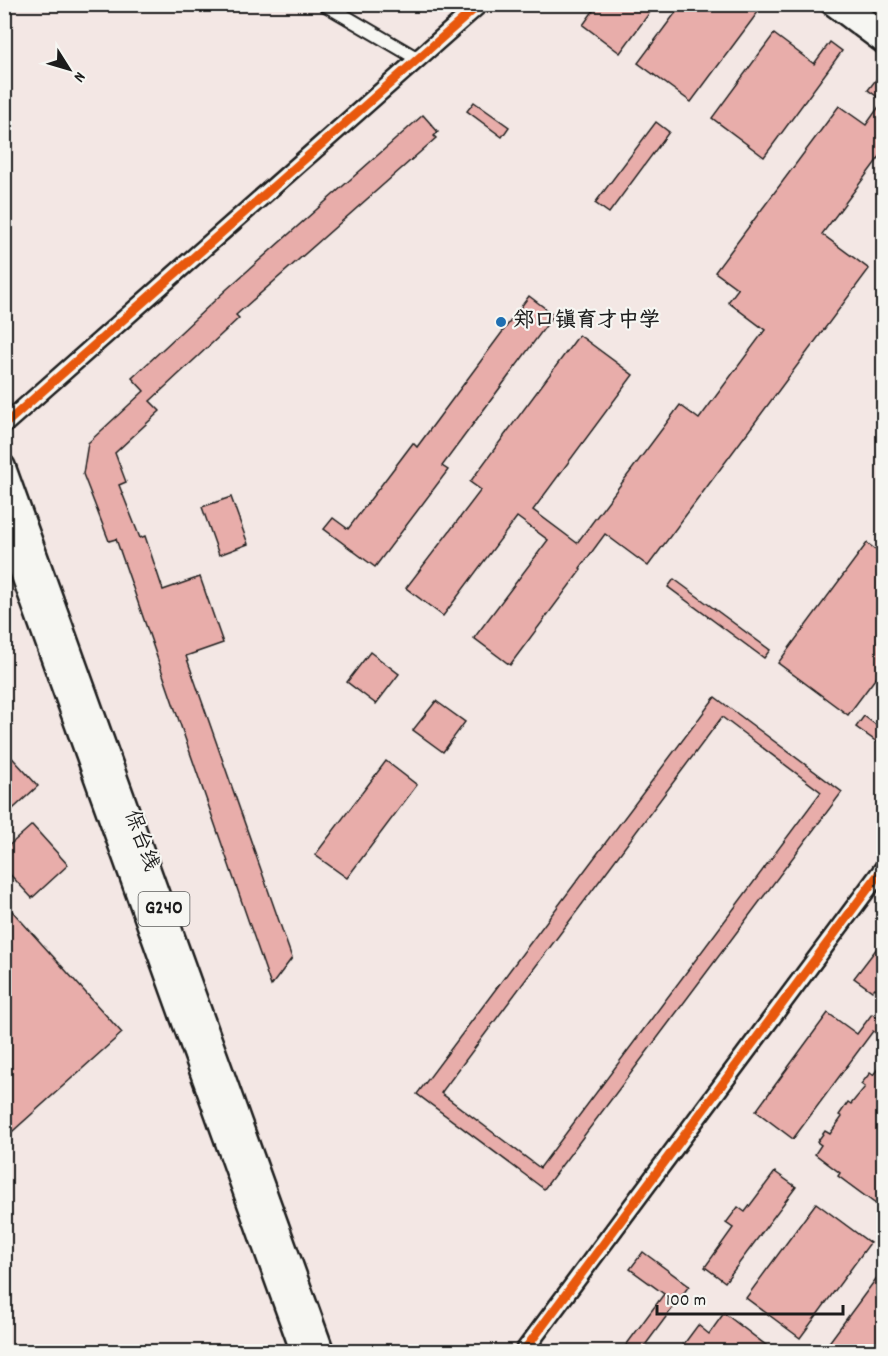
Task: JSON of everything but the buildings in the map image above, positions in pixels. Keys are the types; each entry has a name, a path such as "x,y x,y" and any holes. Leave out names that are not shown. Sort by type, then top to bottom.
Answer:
{"highway":[{"name":"保台线","path":"4,466 323,1352"},
{"name":"保台线","path":"4,524 302,1352"}],"street":[{"path":"324,4 418,59"},
{"path":"4,425 480,4"},
{"path":"828,4 884,46"},
{"path":"848,4 884,31"},
{"path":"524,1352 884,867"}],"cycle path":[{"path":"4,425 480,4"},
{"path":"523,1352 884,867"}],"place":[{"name":"郑口镇育才中学","path":"501,322"}]}
